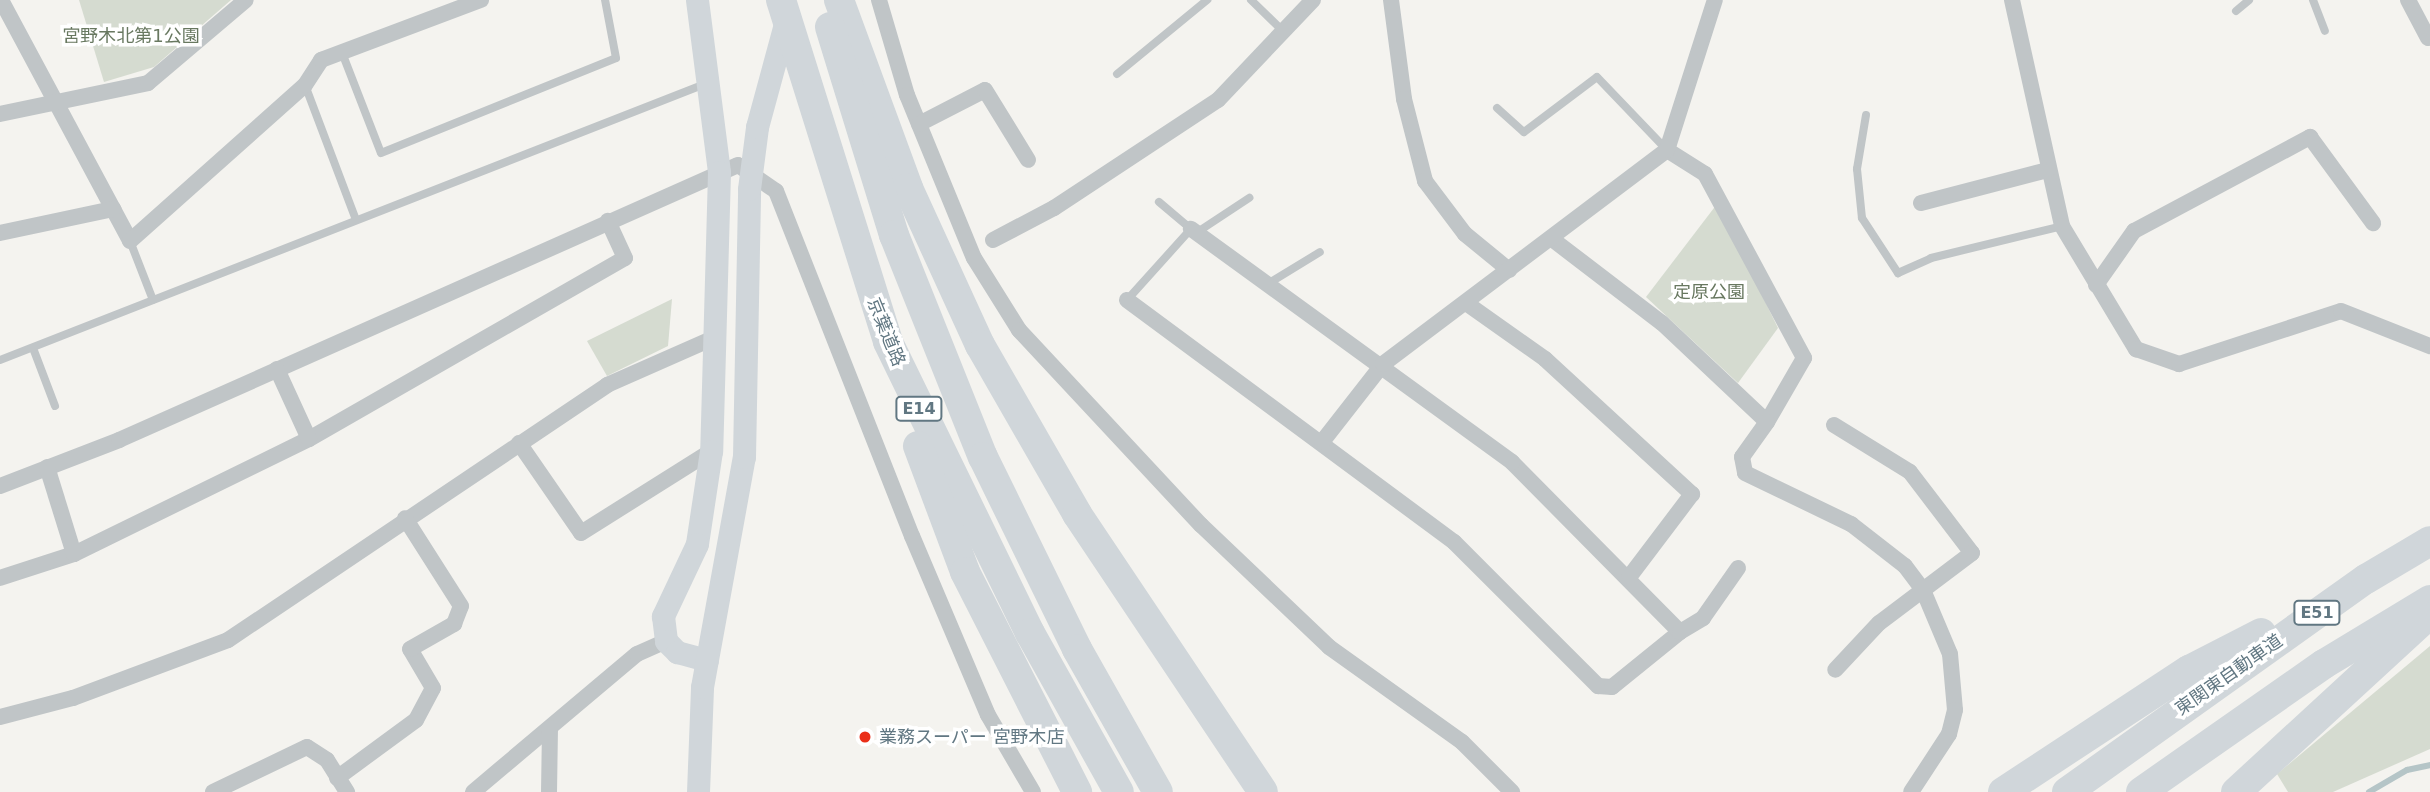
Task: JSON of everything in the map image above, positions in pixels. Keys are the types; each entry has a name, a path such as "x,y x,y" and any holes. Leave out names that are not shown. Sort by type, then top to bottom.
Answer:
{"highway":[{"name":"京葉道路","path":"781,0 888,342 1030,633 1119,792"},
{"name":"E14","path":"822,0 894,235 982,457 1077,649 1158,792"},
{"path":"839,0 908,188 980,345 1077,514 1188,685 1263,792"},
{"path":"888,342 926,471 965,572 1077,792"},
{"name":"東関東自動車道","path":"2067,792 2198,680 2430,541"},
{"name":"E51","path":"2141,792 2232,726 2430,600"},
{"path":"2236,792 2430,614"},
{"path":"2003,792 2198,680"},
{"path":"1188,685 1274,792"}],"street":[{"path":"1,0 130,241 150,229 305,85 321,60 442,6 481,0"},
{"path":"0,114 148,83 246,0"},
{"path":"697,0 705,84 719,172 711,451 697,544 663,616 666,641 677,652 707,660"},
{"path":"698,792 707,660 744,457 749,190 768,80 792,0"},
{"path":"879,0 919,124 974,258 1019,330 1201,525 1310,628 1462,742 1511,792"},
{"path":"993,240 1054,208 1217,100 1285,33 1313,0"},
{"path":"1391,0 1404,99 1425,181 1465,234 1509,270"},
{"path":"1322,442 1382,364 1552,239 1667,150 1715,0"},
{"path":"2012,0 2062,226 2095,285 2136,349 2161,363 2215,354 2341,311 2430,346"},
{"path":"2408,0 2428,38"},
{"path":"919,124 985,90 1028,160"},
{"path":"2095,285 2134,231 2310,137 2372,223"},
{"path":"1667,150 1705,174 1804,358 1767,422 1742,457 1745,472 1851,524 1905,566 1923,590 1950,654 1955,710 1949,734 1910,792"},
{"path":"0,486 277,369 738,165 776,191 917,549 988,715 1033,792"},
{"path":"1921,203 2048,170"},
{"path":"0,233 113,209"},
{"path":"0,578 74,554 309,439 625,258 608,221"},
{"path":"1194,231 1266,285 1382,364 1512,462 1630,576 1680,632"},
{"path":"1552,239 1662,323 1767,422"},
{"path":"1127,300 1454,542 1598,686 1612,687 1680,632 1703,618 1738,568"},
{"path":"1465,303 1545,359 1692,494 1630,576"},
{"path":"0,717 73,698 228,640 364,552 405,518 607,385 716,337"},
{"path":"277,369 309,439"},
{"path":"1834,425 1910,472 1972,553 1879,623 1835,670"},
{"path":"519,443 580,533 711,451"},
{"path":"47,467 74,554"},
{"path":"337,778 416,720 433,688 410,649 454,624 461,606 405,518"},
{"path":"473,792 637,654 666,641"},
{"path":"548,792 550,728"},
{"path":"213,792 307,747 327,760 347,792"}],"lane":[{"path":"341,50 381,153 616,58 605,0"},
{"path":"1116,74 1207,0"},
{"path":"1251,0 1285,33"},
{"path":"2236,11 2249,0"},
{"path":"2313,0 2325,31"},
{"path":"1497,108 1524,132 1597,77 1667,150"},
{"path":"0,360 705,84"},
{"path":"305,85 356,220"},
{"path":"1866,115 1857,169 1862,218 1898,273 1931,258 2062,226"},
{"path":"1127,300 1194,231 1249,198"},
{"path":"1159,202 1194,231"},
{"path":"130,241 153,300"},
{"path":"1266,285 1320,252"},
{"path":"33,348 55,406"}],"green space":[{"name":"宮野木北第1公園","path":"79,0 231,0 154,67 104,82"},
{"name":"定原公園","path":"1717,204 1778,328 1738,383 1646,297"},
{"path":"672,299 668,346 607,376 587,341"},
{"path":"2430,646 2430,749 2333,792 2288,792 2277,774"}],"waterway":[{"path":"2369,792 2407,770 2430,765"}],"place":[{"name":"業務スーパー 宮野木店","path":"865,737"}]}
